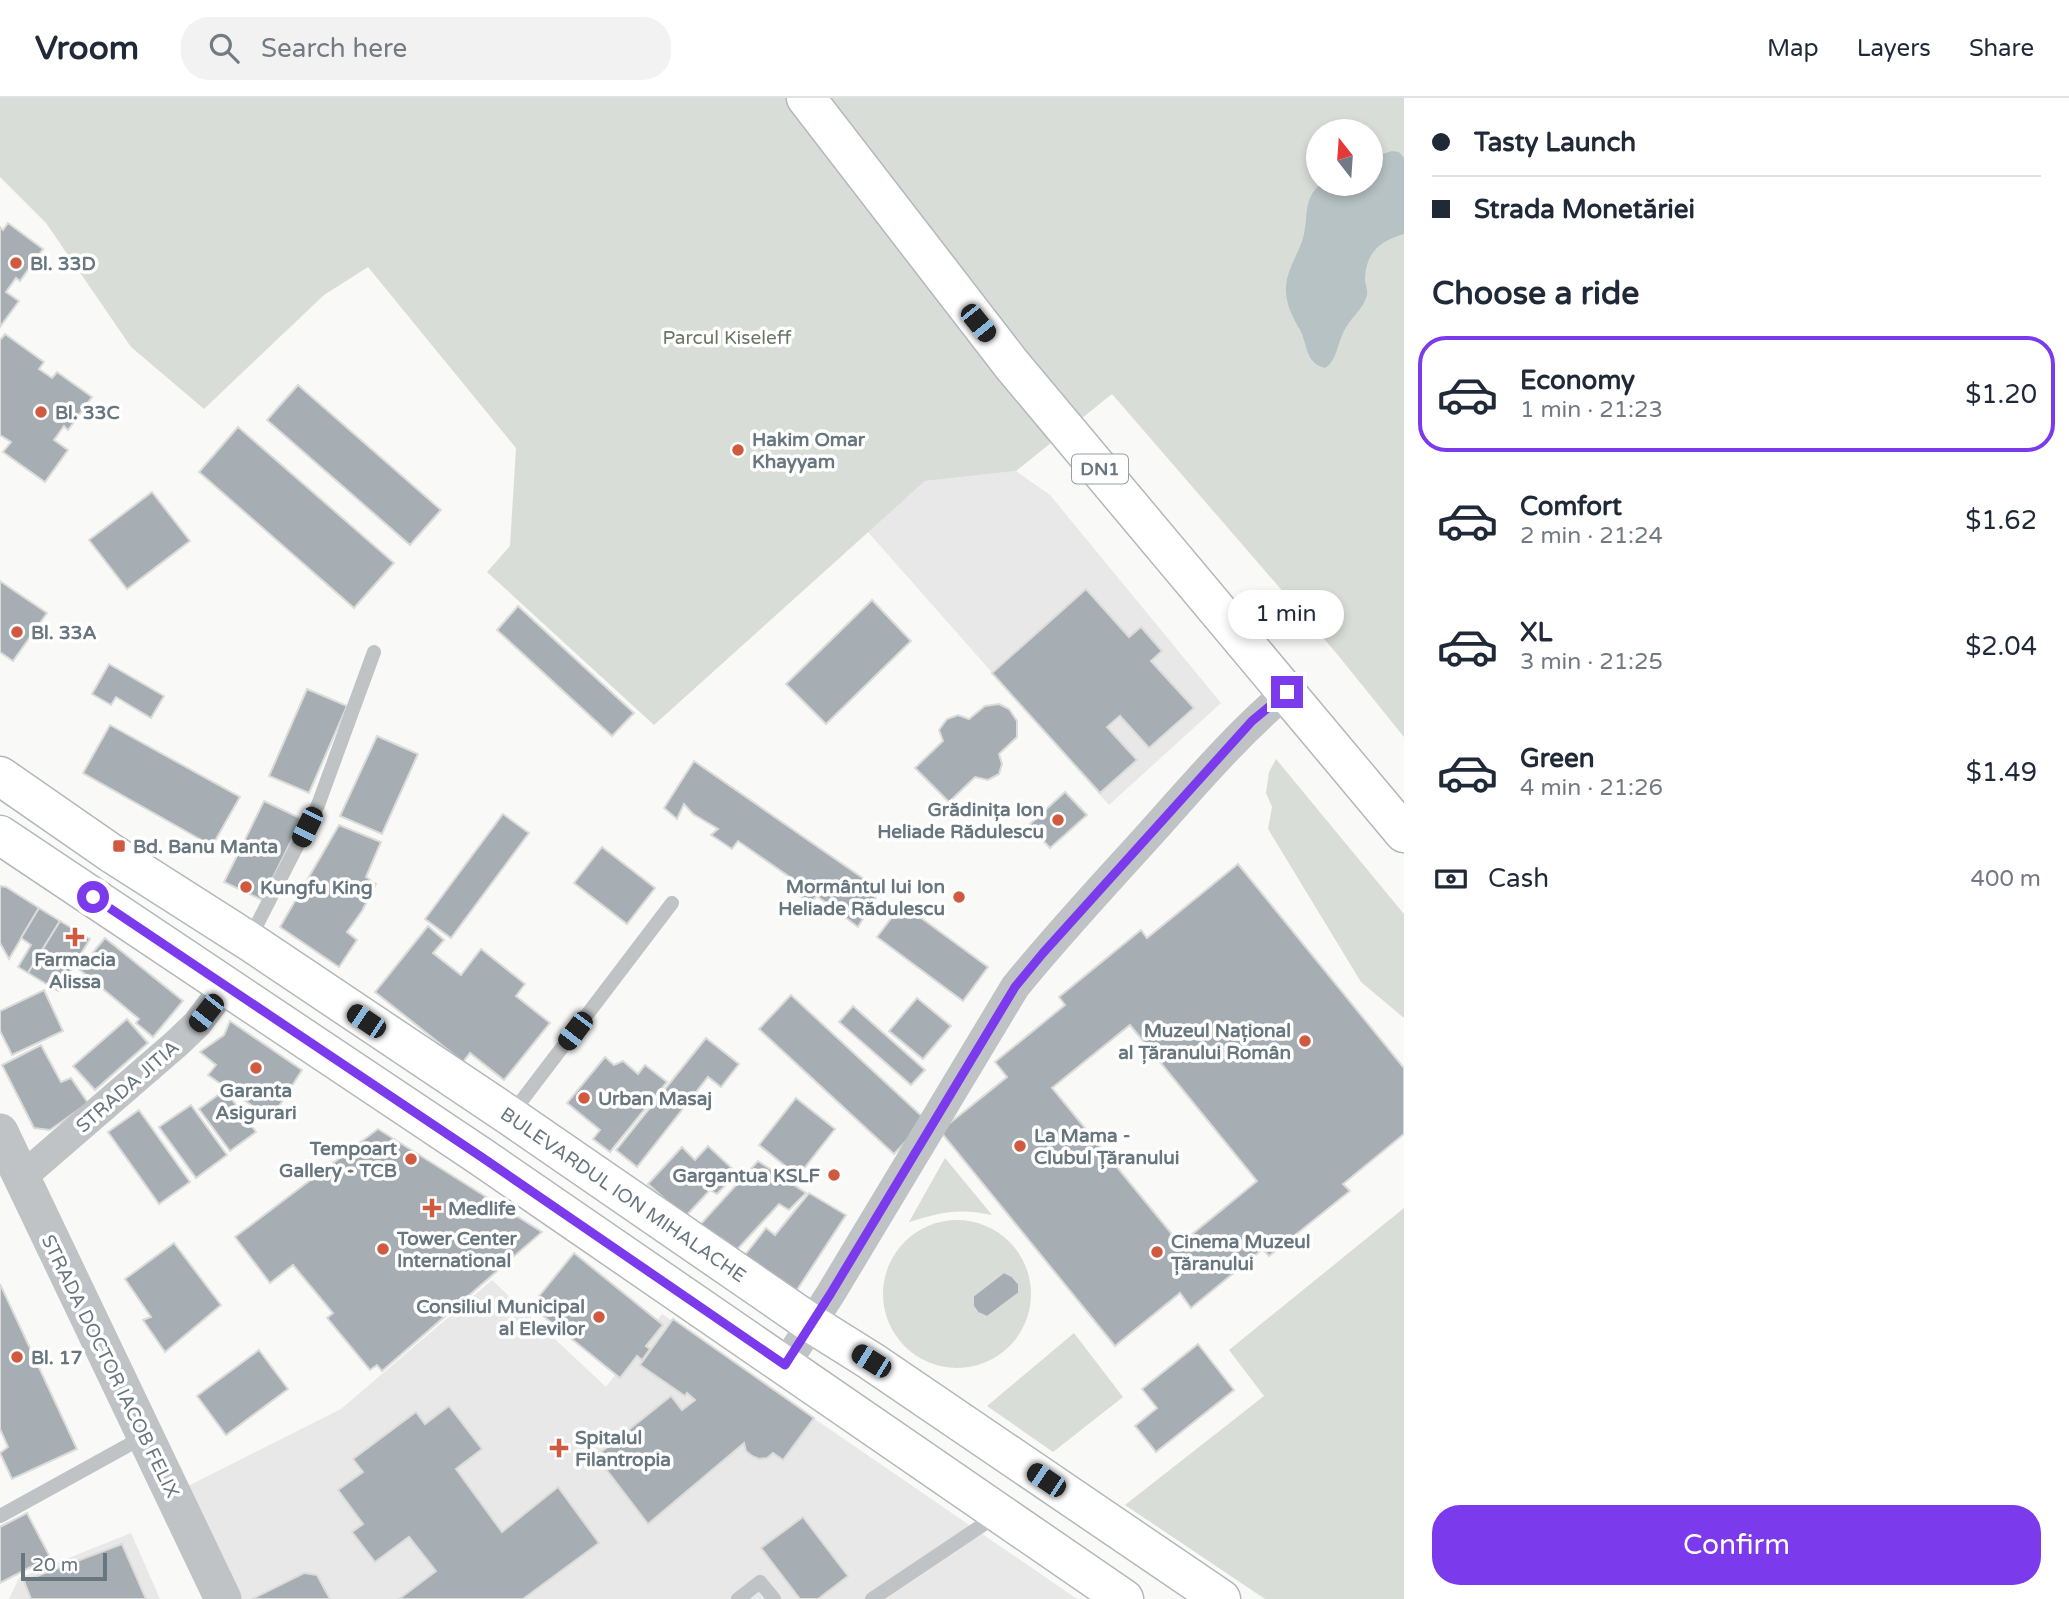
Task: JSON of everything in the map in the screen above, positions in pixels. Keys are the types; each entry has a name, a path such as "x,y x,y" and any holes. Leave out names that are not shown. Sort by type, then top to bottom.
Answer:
{"main road":[{"name":"DN1","path":"806,98 986,333 1404,834"},
{"name":"BULEVARDUL ION MIHALACHE","path":"0,824 12,785 510,1116 812,1324 871,1361 1221,1599"},
{"path":"0,835 480,1156 1124,1599"}],"street":[{"path":"785,1365 1015,987 1252,721 1287,692"},
{"name":"STRADA JITIA","path":"15,1181 176,1044 197,1024 225,987"},
{"name":"STRADA DOCTOR IACOB FELIX","path":"0,1132 15,1181 145,1436 223,1599"}],"lane":[{"path":"248,941 318,805 374,652"},
{"path":"510,1116 672,903"},
{"path":"0,1516 145,1436"},
{"path":"872,1599 1000,1513"},
{"path":"738,1599 760,1582 774,1599"}],"shaded area":[{"path":"1399,152 1404,158 1404,234 1381,244 1371,255 1366,270 1365,300 1347,326 1334,357 1325,368 1310,358 1291,312 1286,293 1288,274 1303,238 1311,196 1383,196 1383,154"},
{"path":"1016,471 1050,495 1221,703 1109,805 868,532 925,481"},
{"name":"Spitalul Filantropia","path":"492,1280 606,1387 662,1314 1077,1599 239,1599 186,1487 341,1409"},
{"path":"131,1533 160,1599 9,1599 19,1578"}],"green space":[{"name":"Parcul Kiseleff","path":"0,98 1404,98 1404,737 1337,654 1112,394 1016,471 925,481 654,725 487,572 510,546 516,448 368,267 324,295 204,409 131,347 46,223 0,177"},
{"path":"1276,759 1404,914 1404,1018 1361,982 1268,829 1272,807 1266,793 1269,772"},
{"path":"945,1158 992,1215 950,1212 909,1222"},
{"path":"1404,1208 1404,1599 1265,1599 1125,1505 1264,1396 1229,1350"},
{"path":"957,1220 985,1226 998,1232 1009,1242 1019,1253 1025,1266 1031,1294 1025,1322 1019,1335 1009,1346 998,1356 985,1362 957,1368 929,1362 916,1356 905,1346 895,1335 889,1322 883,1294 889,1266 895,1253 905,1242 916,1232 929,1226"},
{"path":"1074,1333 1123,1397 1053,1452 987,1406"}],"building":[{"name":"Bl. 33D","path":"8,223 43,249 20,281 16,278 6,292 19,301 0,327 0,227 3,230"},
{"name":"Bl. 33C","path":"5,334 44,362 39,369 52,378 57,372 92,397 68,430 64,426 54,440 68,450 45,482 3,452 11,442 0,435 0,340"},
{"path":"298,385 441,510 410,545 267,420"},
{"path":"238,427 394,563 354,608 199,472"},
{"path":"152,492 190,541 127,589 89,540"},
{"name":"Bl. 33A","path":"0,581 47,613 13,661 0,652"},
{"path":"1086,589 1129,637 1141,627 1162,651 1151,661 1194,708 1149,748 1120,716 1107,727 1137,760 1100,793 992,673"},
{"path":"872,600 911,641 826,724 786,684"},
{"path":"518,606 634,713 612,736 497,630"},
{"path":"109,664 164,696 151,718 116,697 111,705 92,694"},
{"path":"307,689 347,706 309,793 269,776"},
{"path":"999,704 1009,709 1017,721 1017,737 999,754 1002,764 999,774 988,780 975,777 949,802 915,768 943,741 939,730 947,719 958,715 969,719 985,706"},
{"path":"110,725 240,797 212,846 83,773"},
{"path":"377,736 418,754 382,834 340,816"},
{"path":"694,761 880,890 858,927 817,896 810,903 794,892 801,885 738,841 732,849 711,835 718,829 693,814 684,804 677,819 664,808"},
{"name":"Grădinița Ion Heliade Rădulescu","path":"1065,792 1087,815 1050,848 1029,825"},
{"path":"264,801 302,819 262,900 224,882"},
{"path":"503,814 529,833 451,938 425,919"},
{"path":"339,825 381,842 366,877 376,884 347,932 357,940 339,967 280,927"},
{"path":"602,847 655,888 627,924 574,883"},
{"path":"1238,864 1404,1068 1404,1134 1343,1184 1350,1191 1269,1256 1263,1249 1191,1308 1180,1293 1115,1346 940,1131 1007,1077 995,1062 1065,1005 1059,997 1141,930 1147,938","holes":["1130,1025 1257,1181 1180,1244 1052,1088"]},
{"path":"0,886 39,908 9,959 0,943"},
{"path":"902,904 988,967 963,1001 877,937"},
{"path":"39,908 60,921 28,973 18,967 31,945 21,938"},
{"path":"60,921 90,939 58,991 28,973"},
{"path":"428,926 444,940 433,953 461,975 481,949 525,984 516,996 550,1023 504,1080 470,1053 463,1062 375,992"},
{"path":"105,938 183,1001 153,1037 136,1023 139,1019 79,969"},
{"path":"44,990 63,1031 12,1055 0,1031 0,1011"},
{"path":"791,995 926,1120 894,1154 759,1029"},
{"path":"917,998 951,1026 923,1059 889,1031"},
{"path":"853,1006 925,1070 911,1085 839,1022"},
{"path":"127,1019 148,1043 95,1090 73,1066"},
{"name":"Garanta Asigurari","path":"230,1021 302,1070 271,1119 208,1075 216,1065 200,1052 224,1035"},
{"path":"706,1038 739,1064 721,1087 708,1077 637,1167 616,1150"},
{"path":"41,1045 61,1082 71,1078 88,1103 50,1130 34,1128 2,1065"},
{"path":"605,1057 614,1065 623,1061 638,1074 645,1065 667,1082 610,1152 593,1139 600,1130 567,1103"},
{"path":"225,1090 256,1132 230,1151 199,1109"},
{"path":"796,1098 835,1129 798,1176 759,1145"},
{"path":"191,1105 227,1155 196,1178 159,1127"},
{"path":"139,1110 190,1182 159,1204 108,1132"},
{"name":"Tower Center International","path":"378,1129 542,1232 382,1371 377,1365 370,1370 327,1318 333,1313 293,1265 270,1283 235,1237"},
{"path":"708,1146 737,1173 717,1194 710,1190 685,1217 648,1184 682,1147 695,1160"},
{"path":"758,1161 806,1193 789,1210 779,1204 734,1253 698,1227"},
{"path":"809,1193 846,1215 793,1296 741,1260 766,1228 775,1235"},
{"path":"174,1243 221,1305 165,1352 143,1320 151,1317 125,1279"},
{"name":"Consiliul Municipal al Elevilor","path":"574,1253 663,1325 646,1346 650,1349 642,1360 637,1356 620,1378 531,1306"},
{"path":"1004,1272 1019,1284 1019,1293 987,1317 978,1313 973,1306 973,1296"},
{"name":"Bl. 17","path":"0,1284 77,1449 12,1479 0,1453 8,1447 0,1429"},
{"path":"673,1319 814,1418 783,1460 773,1453 767,1458 752,1456 746,1451 744,1443 648,1524 596,1456 671,1396 682,1410 695,1400 640,1365"},
{"path":"1198,1344 1234,1390 1156,1452 1135,1426 1157,1408 1142,1389"},
{"path":"259,1350 288,1389 226,1435 197,1396"},
{"path":"449,1406 482,1449 456,1469 502,1532 558,1487 599,1543 523,1599 399,1599 436,1571 409,1537 375,1562 352,1532 363,1524 338,1490 363,1472 353,1459 416,1412 425,1424"},
{"path":"27,1513 50,1557 0,1583 0,1527"},
{"path":"803,1517 848,1576 818,1599 800,1599 761,1548"},
{"path":"122,1544 146,1599 31,1599 24,1581"},
{"path":"304,1573 317,1575 330,1599 252,1599"}],"place":[{"name":"Bl. 33D","path":"16,263"},
{"name":"Bl. 33C","path":"41,412"},
{"name":"Hakim Omar Khayyam","path":"738,450"},
{"name":"Bl. 33A","path":"17,632"},
{"name":"Grădinița Ion Heliade Rădulescu","path":"1058,820"},
{"name":"Bd. Banu Manta","path":"119,846"},
{"name":"Kungfu King","path":"246,887"},
{"name":"Mormântul lui Ion Heliade Rădulescu","path":"959,897"},
{"name":"Farmacia Alissa","path":"75,937"},
{"name":"Muzeul Național al Țăranului Român","path":"1305,1041"},
{"name":"Garanta Asigurari","path":"256,1068"},
{"name":"Urban Masaj","path":"584,1098"},
{"name":"La Mama - Clubul Țăranului","path":"1020,1146"},
{"name":"Tempoart Gallery - TCB","path":"411,1159"},
{"name":"Gargantua KSLF","path":"834,1175"},
{"name":"Medlife","path":"432,1208"},
{"name":"Tower Center International","path":"383,1249"},
{"name":"Cinema Muzeul Țăranului","path":"1157,1252"},
{"name":"Consiliul Municipal al Elevilor","path":"599,1317"},
{"name":"Bl. 17","path":"17,1357"},
{"name":"Spitalul Filantropia","path":"559,1448"}],"route":[{"path":"93,897 480,1156 785,1365 1015,987 1252,721 1287,692"}]}
